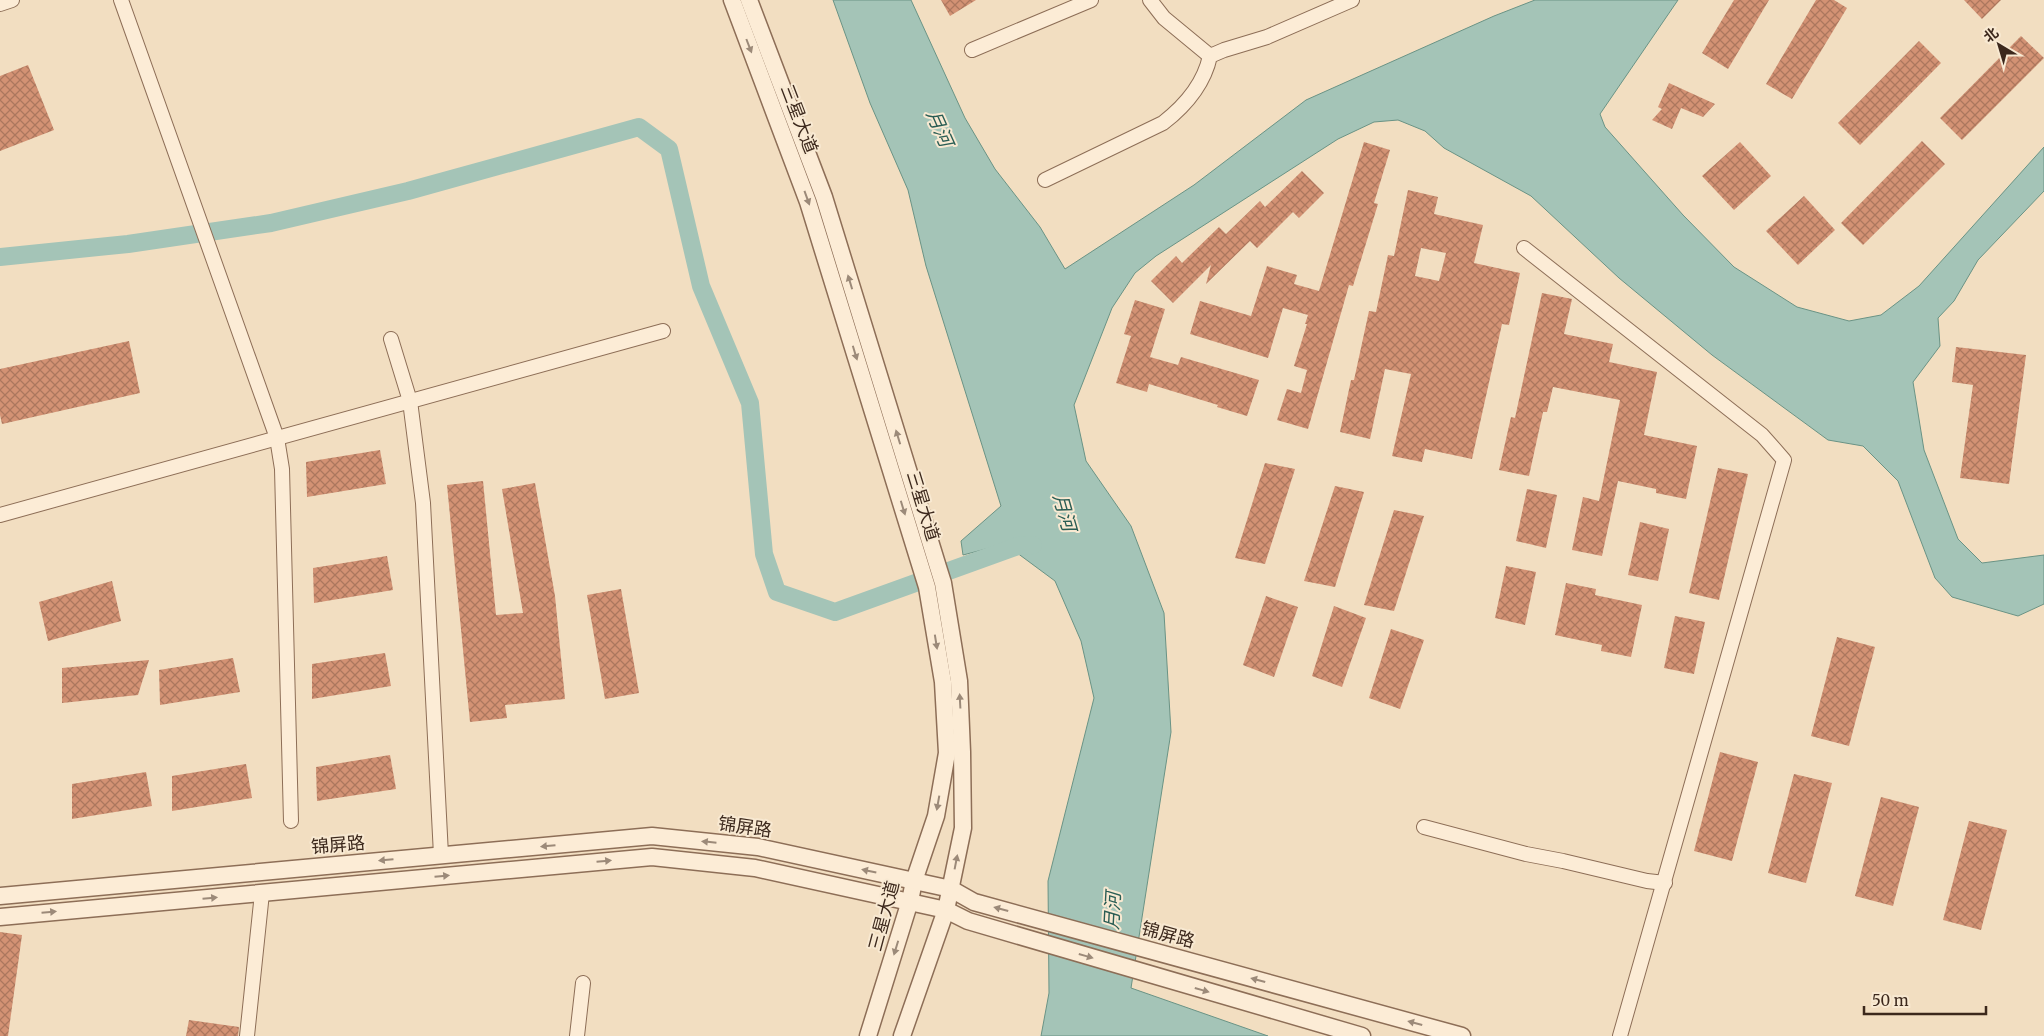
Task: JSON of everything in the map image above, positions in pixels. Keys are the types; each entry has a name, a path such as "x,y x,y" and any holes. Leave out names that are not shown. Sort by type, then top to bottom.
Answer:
{"street":[{"path":"0,4 12,0"},
{"path":"121,0 277,438 282,469 291,822"},
{"name":"三星大道","path":"732,0 808,202 922,568 936,590 958,681 962,752 963,828 946,910 902,1036"},
{"name":"三星大道","path":"749,0 824,197 938,567 936,590 947,753 936,816 914,881 910,901 868,1036"},
{"path":"972,50 1091,0"},
{"path":"1150,0 1164,18 1210,56"},
{"path":"1045,180 1163,123 1179,111 1192,97 1210,56 1267,37 1352,0"},
{"path":"1524,248 1762,435 1784,460 1620,1036"},
{"path":"0,515 663,331"},
{"path":"391,340 410,401 423,503 441,855"},
{"path":"1424,827 1526,854 1647,881 1665,883"},
{"name":"锦屏路","path":"0,896 652,836 758,847 951,889 974,902 1462,1036"},
{"path":"0,917 652,857 755,868 946,910 968,921 1353,1035"},
{"path":"247,1036 262,893"},
{"path":"577,1036 583,984"}],"water":[{"name":"月河","path":"833,0 911,0 965,118 995,169 1040,227 1065,269 1194,185 1306,100 1494,16 1535,0 1678,0 1600,114 1605,127 1683,215 1734,267 1797,307 1849,321 1881,315 1919,286 2044,147 2044,191 1978,260 1954,301 1938,318 1940,346 1913,382 1924,450 1958,539 1982,563 2044,555 2044,604 2018,616 1952,597 1935,578 1898,481 1863,446 1828,440 1712,355 1619,278 1531,196 1444,148 1425,131 1398,120 1374,122 1338,139 1156,256 1135,273 1112,308 1074,405 1086,461 1131,526 1164,613 1171,732 1131,988 1268,1036 1041,1036 1049,993 1048,881 1094,698 1081,641 1055,581 1005,544 963,555 961,541 1001,506 926,266 908,190 870,103"}],"building":[{"path":"941,0 976,0 950,16"},
{"path":"1734,0 1769,0 1728,69 1702,53"},
{"path":"1816,0 1834,0 1847,8 1792,99 1766,84"},
{"path":"1964,0 2001,0 1982,19"},
{"path":"2021,36 2044,58 1962,140 1940,118"},
{"path":"1919,41 1941,63 1860,145 1838,123"},
{"path":"28,65 54,130 0,151 0,76"},
{"path":"1669,83 1715,104 1703,117 1681,108 1672,129 1652,120 1662,109 1658,107"},
{"path":"1922,141 1945,164 1863,245 1841,223"},
{"path":"1364,142 1390,150 1374,203 1378,204 1353,286 1349,285 1308,429 1277,420 1287,389 1301,393 1307,370 1294,366 1308,315 1283,308 1268,358 1190,334 1200,301 1251,316 1267,266 1297,275 1294,284 1319,291"},
{"path":"1740,142 1771,176 1734,210 1702,176"},
{"path":"1302,171 1324,193 1299,218 1293,212 1257,248 1250,241 1206,284 1211,265 1173,303 1151,281 1176,256 1182,263 1219,227 1226,234 1260,201 1265,207"},
{"path":"1408,190 1438,197 1434,214 1483,225 1474,263 1520,273 1509,325 1502,324 1472,459 1425,449 1422,462 1392,456 1411,374 1385,369 1370,439 1340,432 1369,311 1376,312 1388,255 1394,256","holes":["1421,248 1446,253 1439,281 1415,276"]},
{"path":"1804,196 1835,230 1798,265 1766,231"},
{"path":"1542,293 1572,299 1564,334 1613,344 1609,362 1657,372 1644,435 1697,446 1686,499 1656,493 1656,489 1618,481 1602,556 1572,550 1583,497 1599,501 1620,400 1553,387 1547,412 1543,412 1529,476 1499,470 1511,417 1515,418"},
{"path":"1135,300 1165,309 1150,357 1178,365 1181,357 1259,380 1247,416 1149,384 1147,392 1116,383 1131,336 1124,334"},
{"path":"129,341 140,393 2,424 0,415 0,369"},
{"path":"1956,347 2026,355 2009,484 1960,478 1973,385 1952,382"},
{"path":"380,450 386,484 307,497 306,462"},
{"path":"1265,463 1295,469 1265,564 1235,558"},
{"path":"1718,468 1748,474 1719,600 1689,593"},
{"path":"483,481 496,615 523,613 502,489 535,483 555,596 565,699 505,705 507,718 470,722 447,485"},
{"path":"1335,486 1364,492 1335,587 1304,581"},
{"path":"1527,489 1557,495 1546,548 1516,541"},
{"path":"1394,510 1424,516 1394,611 1364,605"},
{"path":"1640,522 1669,529 1658,581 1628,575"},
{"path":"387,556 393,590 314,603 313,568"},
{"path":"1506,566 1536,572 1525,625 1495,618"},
{"path":"112,581 121,621 48,641 39,602"},
{"path":"1566,583 1596,589 1595,595 1642,605 1631,657 1601,651 1602,645 1555,635"},
{"path":"621,589 639,693 605,699 587,595"},
{"path":"1266,596 1298,607 1274,677 1243,665"},
{"path":"1334,606 1366,618 1342,687 1312,676"},
{"path":"1675,616 1705,622 1694,674 1664,668"},
{"path":"1391,629 1424,640 1400,709 1369,698"},
{"path":"1837,637 1875,647 1849,746 1811,736"},
{"path":"385,653 391,686 312,699 312,664"},
{"path":"233,658 240,692 160,705 159,670"},
{"path":"149,660 138,695 62,703 62,668"},
{"path":"1720,752 1758,762 1732,861 1694,851"},
{"path":"390,755 396,789 317,801 316,767"},
{"path":"246,764 252,798 172,811 172,776"},
{"path":"146,772 152,806 72,819 72,784"},
{"path":"1794,774 1832,783 1806,883 1768,873"},
{"path":"1881,797 1919,807 1893,906 1855,896"},
{"path":"1969,821 2007,830 1981,930 1943,920"},
{"path":"0,932 22,935 8,1036 0,1036"},
{"path":"189,1020 239,1027 238,1036 186,1036"}],"waterway":[{"path":"0,257 128,244 271,223 408,191 639,127 669,149 701,286 750,403 764,554 777,592 835,612 1018,546 1033,545"}]}
